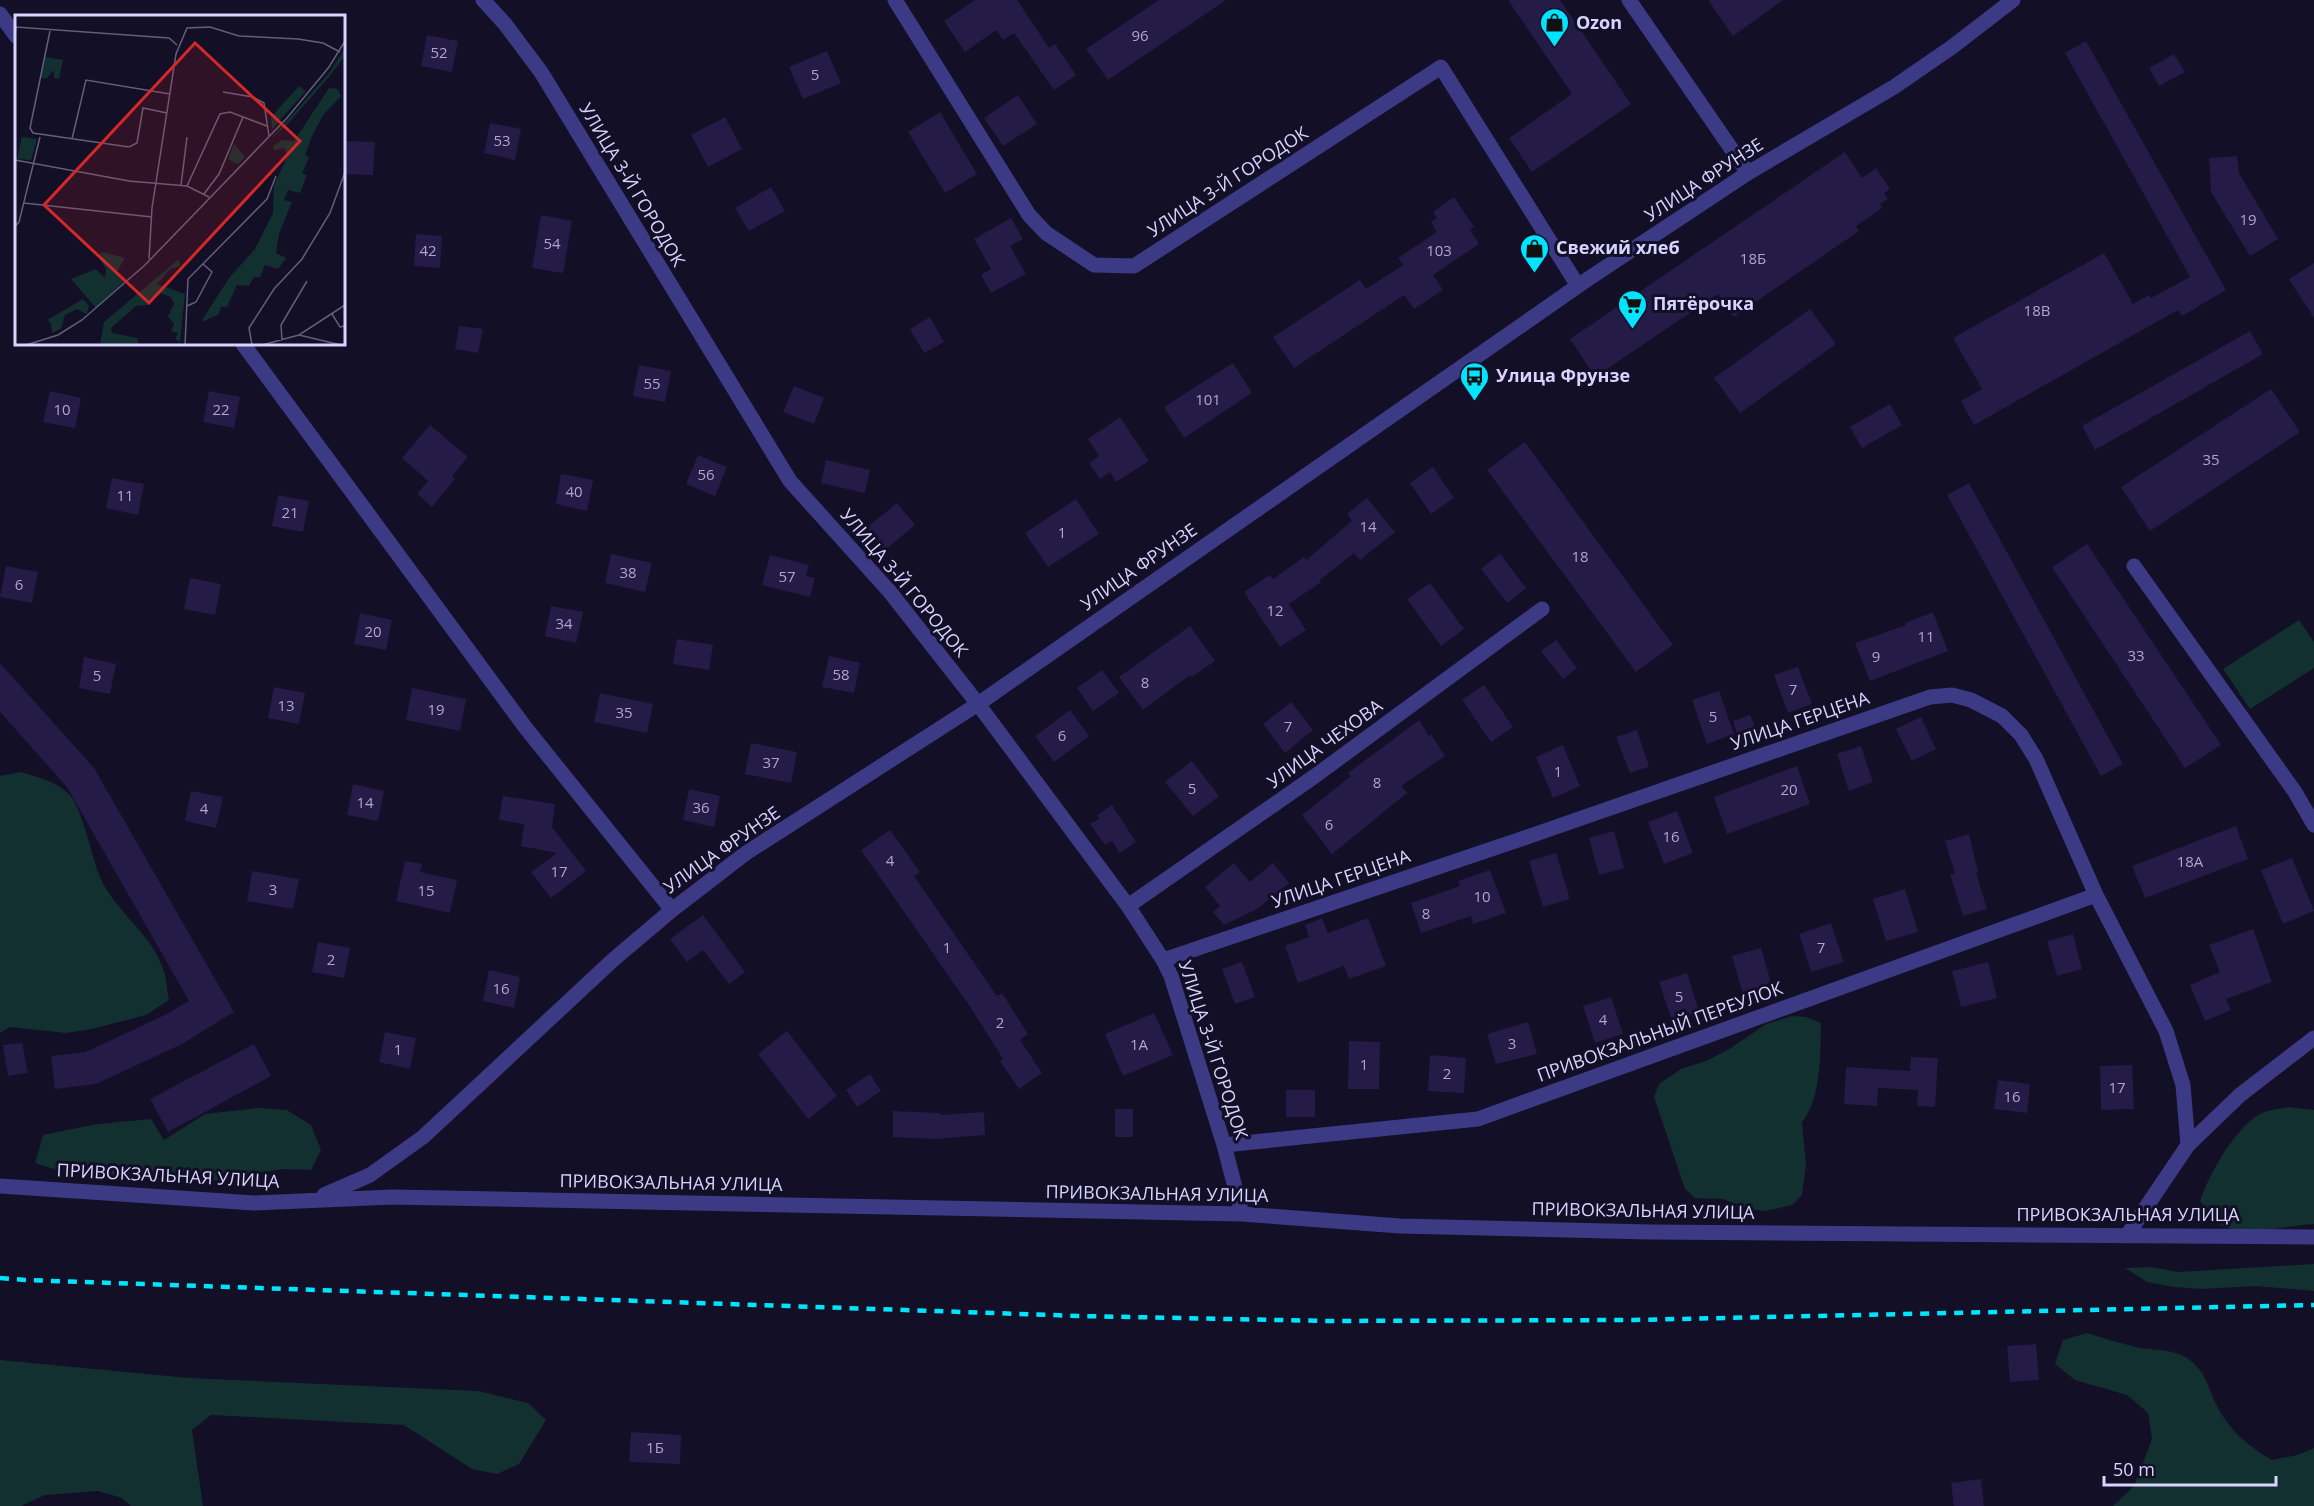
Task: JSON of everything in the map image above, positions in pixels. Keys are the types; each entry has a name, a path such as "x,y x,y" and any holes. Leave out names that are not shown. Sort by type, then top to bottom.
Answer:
{"street":[{"name":"УЛИЦА 3-Й ГОРОДОК","path":"483,0 505,24 541,72 790,481 890,592 978,704 1128,906 1163,960 1171,976 1224,1145 1242,1214"},
{"name":"УЛИЦА 3-Й ГОРОДОК","path":"895,0 1029,215 1046,233 1094,265 1134,266 1441,67 1578,286"},
{"path":"1629,0 1748,173"},
{"name":"УЛИЦА ФРУНЗЕ","path":"316,1199 370,1175 423,1137 605,967 672,910 746,853 978,704 1578,286 1748,173 1894,87 1952,47 2013,0"},
{"path":"0,14 15,35"},
{"path":"244,345 525,727 672,910"},
{"path":"2134,566 2295,792 2314,825"},
{"name":"УЛИЦА ЧЕХОВА","path":"1128,906 1315,776 1542,609"},
{"name":"УЛИЦА ГЕРЦЕНА","path":"1163,960 1930,697 1952,695 1971,700 2002,716 2021,735 2036,759 2096,895 2166,1031 2183,1085 2188,1144"},
{"name":"ПРИВОКЗАЛЬНЫЙ ПЕРЕУЛОК","path":"1224,1145 1478,1119 2096,895"},
{"path":"2128,1234 2188,1144 2240,1095 2314,1038"},
{"path":"354,1182 365,1197"},
{"name":"ПРИВОКЗАЛЬНАЯ УЛИЦА","path":"0,1186 254,1203 365,1197 1242,1214 1400,1227 1650,1232 2314,1237"}],"green space":[{"path":"2299,620 2314,642 2314,668 2250,709 2223,669"},
{"path":"20,772 53,783 70,795 79,811 97,869 107,890 152,946 159,959 165,975 169,1000 146,1015 92,1029 66,1033 10,1027 0,1033 0,776"},
{"path":"1792,1016 1806,1017 1821,1023 1817,1088 1809,1112 1802,1123 1806,1165 1802,1195 1792,1205 1765,1211 1749,1209 1723,1199 1695,1198 1685,1189 1654,1097 1659,1084 1681,1069 1706,1061 1731,1048 1766,1024"},
{"path":"2288,1107 2314,1110 2314,1224 2248,1231 2223,1226 2214,1220 2200,1201 2216,1165 2232,1141 2250,1121 2260,1114"},
{"path":"258,1108 287,1110 311,1125 321,1150 311,1170 283,1169 201,1183 63,1172 35,1163 43,1135 97,1124 151,1119 164,1140 205,1114"},
{"path":"2314,1264 2314,1291 2256,1286 2201,1289 2174,1287 2147,1282 2125,1268 2151,1267 2178,1272"},
{"path":"2087,1333 2136,1347 2173,1352 2192,1362 2201,1372 2222,1415 2234,1430 2248,1444 2272,1460 2297,1455 2314,1448 2314,1506 2113,1506 2134,1486 2152,1439 2148,1413 2127,1395 2075,1380 2055,1364 2063,1340"},
{"path":"0,1360 189,1378 478,1391 528,1403 546,1420 519,1464 497,1474 472,1469 404,1425 211,1415 192,1430 203,1506 131,1506 122,1498 98,1491 45,1495 21,1506 0,1506"}],"building":[{"path":"975,0 1017,0 1049,48 1055,44 1076,75 1054,90 1014,33 1003,40 996,30 965,52 944,21"},
{"path":"1159,0 1226,0 1108,80 1086,49"},
{"path":"1508,0 1560,0 1631,104 1532,172 1509,138 1572,94"},
{"path":"1708,0 1783,0 1733,36"},
{"path":"427,35 458,41 452,72 421,66"},
{"path":"2086,41 2226,290 2182,316 2178,310 1974,425 1961,401 1982,389 1953,338 2104,253 2133,304 2149,295 2151,298 2190,277 2065,53"},
{"path":"827,51 841,83 803,99 789,67"},
{"path":"2174,54 2185,72 2159,86 2149,68"},
{"path":"1018,95 1037,124 1003,146 984,118"},
{"path":"940,112 977,174 945,193 908,132"},
{"path":"725,117 742,149 708,167 691,135"},
{"path":"490,123 521,129 515,160 484,153"},
{"path":"345,141 375,142 373,175 345,174"},
{"path":"1845,152 1862,178 1876,168 1890,189 1884,193 1888,199 1880,204 1882,208 1856,226 1859,231 1734,317 1718,294 1595,377 1570,339"},
{"path":"2237,156 2239,173 2278,239 2250,256 2211,192 2209,158"},
{"path":"771,187 785,211 749,231 735,208"},
{"path":"1454,197 1474,227 1470,230 1479,244 1433,275 1443,290 1414,309 1404,295 1294,368 1273,337 1360,280 1366,289 1403,265 1398,258 1437,232 1431,222 1437,218 1433,212"},
{"path":"541,215 572,221 563,273 532,268"},
{"path":"1011,218 1023,239 1010,246 1026,274 991,293 981,275 991,269 974,239"},
{"path":"416,234 442,236 440,268 414,266"},
{"path":"2314,263 2314,318 2289,279"},
{"path":"1810,309 1836,344 1740,413 1714,378"},
{"path":"930,317 944,342 924,353 910,329"},
{"path":"459,326 483,329 478,353 455,349"},
{"path":"2250,331 2263,354 2095,450 2082,426"},
{"path":"1233,363 1252,393 1184,438 1164,407"},
{"path":"639,365 671,371 665,402 633,396"},
{"path":"794,386 824,398 814,424 783,412"},
{"path":"2271,389 2300,432 2150,531 2121,487"},
{"path":"50,391 81,398 75,428 43,422"},
{"path":"209,391 240,397 234,428 203,422"},
{"path":"1890,404 1902,425 1862,448 1850,427"},
{"path":"1120,417 1149,461 1116,482 1110,472 1100,479 1089,463 1099,456 1088,439"},
{"path":"430,425 468,457 452,476 455,479 432,507 417,494 428,481 402,458"},
{"path":"1525,442 1673,645 1636,672 1487,470"},
{"path":"698,455 727,467 715,496 686,484"},
{"path":"826,460 870,470 865,493 821,483"},
{"path":"1433,467 1454,498 1431,514 1410,483"},
{"path":"561,474 593,480 587,511 556,504"},
{"path":"112,478 144,484 138,515 106,508"},
{"path":"1969,483 2123,764 2101,776 1947,495"},
{"path":"278,495 309,501 303,532 272,526"},
{"path":"1367,498 1395,532 1360,560 1354,553 1320,580 1321,582 1289,604 1306,630 1280,647 1244,592 1270,575 1273,579 1304,557 1306,560 1352,521 1347,514"},
{"path":"1076,499 1099,534 1048,567 1025,533"},
{"path":"897,503 915,525 883,552 865,529"},
{"path":"2087,544 2221,745 2185,768 2052,567"},
{"path":"611,554 652,563 645,592 605,583"},
{"path":"1500,554 1526,588 1507,603 1481,569"},
{"path":"770,555 809,565 806,576 815,578 810,597 762,585"},
{"path":"6,566 38,572 32,603 0,597"},
{"path":"190,578 221,584 215,615 184,609"},
{"path":"1430,583 1464,629 1441,646 1407,599"},
{"path":"551,606 583,612 576,643 545,636"},
{"path":"1933,612 1948,651 1870,681 1855,643 1906,625 1905,623"},
{"path":"360,613 392,620 386,650 354,644"},
{"path":"1190,626 1215,661 1191,677 1190,675 1143,710 1119,677"},
{"path":"677,639 713,645 709,670 673,664"},
{"path":"1556,640 1577,668 1563,679 1541,651"},
{"path":"829,656 860,663 854,693 822,687"},
{"path":"84,657 116,664 110,694 79,688"},
{"path":"0,663 94,768 234,1012 182,1044 96,1084 55,1089 51,1056 86,1052 167,1014 189,1001 67,787 0,712"},
{"path":"1798,667 1812,704 1788,713 1774,675"},
{"path":"1102,670 1119,693 1093,711 1077,688"},
{"path":"1484,685 1513,727 1491,742 1462,700"},
{"path":"274,687 305,693 299,724 268,718"},
{"path":"412,688 466,699 460,731 406,720"},
{"path":"1719,691 1734,734 1707,744 1692,700"},
{"path":"600,693 653,704 647,733 594,722"},
{"path":"1291,702 1313,730 1285,753 1263,724"},
{"path":"1070,710 1089,736 1054,762 1035,736"},
{"path":"1750,715 1758,735 1740,742 1733,721"},
{"path":"1921,717 1936,749 1912,761 1896,729"},
{"path":"1419,720 1445,756 1401,786 1407,793 1332,854 1302,815 1351,776 1348,773"},
{"path":"1637,730 1649,767 1630,773 1616,737"},
{"path":"751,743 797,752 791,783 745,774"},
{"path":"1563,745 1580,786 1553,798 1536,757"},
{"path":"1861,746 1873,782 1849,791 1837,754"},
{"path":"1192,761 1219,796 1193,816 1165,782"},
{"path":"1797,766 1810,804 1727,834 1714,797"},
{"path":"353,784 384,791 378,821 347,815"},
{"path":"689,789 720,796 714,827 683,820"},
{"path":"191,791 223,797 216,828 185,821"},
{"path":"503,796 555,804 552,827 586,871 551,898 531,872 557,853 521,846 524,824 499,820"},
{"path":"1112,805 1136,842 1120,853 1112,841 1105,845 1090,824 1099,819 1097,815"},
{"path":"1677,811 1693,853 1664,864 1648,822"},
{"path":"2236,826 2248,859 2145,898 2132,866"},
{"path":"890,830 920,872 914,876 997,996 1002,993 1028,1034 1020,1040 1042,1073 1019,1089 1000,1061 1003,1059 973,1011 861,850"},
{"path":"1614,831 1624,868 1599,875 1589,838"},
{"path":"1969,834 1978,872 1976,873 1987,909 1963,916 1950,875 1955,873 1945,841"},
{"path":"1556,853 1570,899 1543,907 1529,861"},
{"path":"2292,858 2314,911 2283,924 2261,870"},
{"path":"405,861 422,864 420,872 457,880 450,913 396,901"},
{"path":"1234,863 1250,882 1273,863 1289,883 1257,909 1224,925 1213,912 1220,906 1205,887"},
{"path":"1490,870 1506,913 1473,924 1471,916 1421,933 1411,903 1460,886 1458,881"},
{"path":"252,871 299,879 293,909 247,901"},
{"path":"1905,889 1918,932 1886,941 1873,899"},
{"path":"703,915 745,972 729,984 703,950 687,962 670,939"},
{"path":"1322,918 1328,933 1368,918 1386,966 1349,979 1344,966 1298,983 1285,946 1309,937 1305,925"},
{"path":"1831,923 1844,962 1811,972 1799,934"},
{"path":"2253,929 2272,982 2226,999 2231,1010 2205,1021 2190,985 2220,972 2209,945"},
{"path":"2073,934 2082,969 2057,976 2047,941"},
{"path":"318,942 350,948 344,978 312,972"},
{"path":"1761,948 1772,986 1743,994 1732,956"},
{"path":"1242,962 1255,997 1235,1004 1222,969"},
{"path":"1988,962 1997,998 1961,1007 1952,971"},
{"path":"489,970 520,977 514,1008 483,1001"},
{"path":"1687,973 1699,1012 1672,1021 1659,982"},
{"path":"1611,997 1623,1034 1595,1043 1583,1006"},
{"path":"1154,1013 1173,1055 1123,1076 1105,1034"},
{"path":"1528,1022 1537,1054 1496,1064 1487,1034"},
{"path":"787,1031 837,1096 808,1119 758,1054"},
{"path":"385,1032 416,1038 410,1069 379,1062"},
{"path":"1349,1041 1380,1042 1379,1089 1348,1089"},
{"path":"22,1043 28,1073 8,1076 3,1045"},
{"path":"254,1044 271,1076 168,1132 150,1099"},
{"path":"1430,1055 1466,1058 1464,1093 1428,1091"},
{"path":"1911,1057 1938,1058 1935,1107 1917,1106 1918,1090 1878,1088 1877,1106 1844,1104 1846,1067 1910,1071"},
{"path":"2132,1065 2134,1109 2101,1110 2100,1066"},
{"path":"870,1074 881,1091 857,1107 846,1090"},
{"path":"1998,1080 2030,1084 2027,1113 1994,1109"},
{"path":"1286,1090 1315,1090 1315,1117 1286,1117"},
{"path":"1115,1109 1133,1109 1133,1137 1115,1137"},
{"path":"893,1111 940,1113 940,1115 984,1112 985,1135 935,1139 893,1137"},
{"path":"2036,1344 2039,1380 2010,1382 2007,1346"},
{"path":"631,1432 681,1435 680,1464 629,1462"},
{"path":"1981,1479 1984,1506 1954,1506 1951,1483"}],"railway":[{"path":"0,1278 1080,1316 1328,1321 1634,1320 2314,1305"}],"place":[{"name":"Ozon","path":"1555,48"},
{"name":"Свежий хлеб","path":"1535,274"},
{"name":"Пятёрочка","path":"1632,330"},
{"name":"Улица Фрунзе","path":"1475,402"}]}
